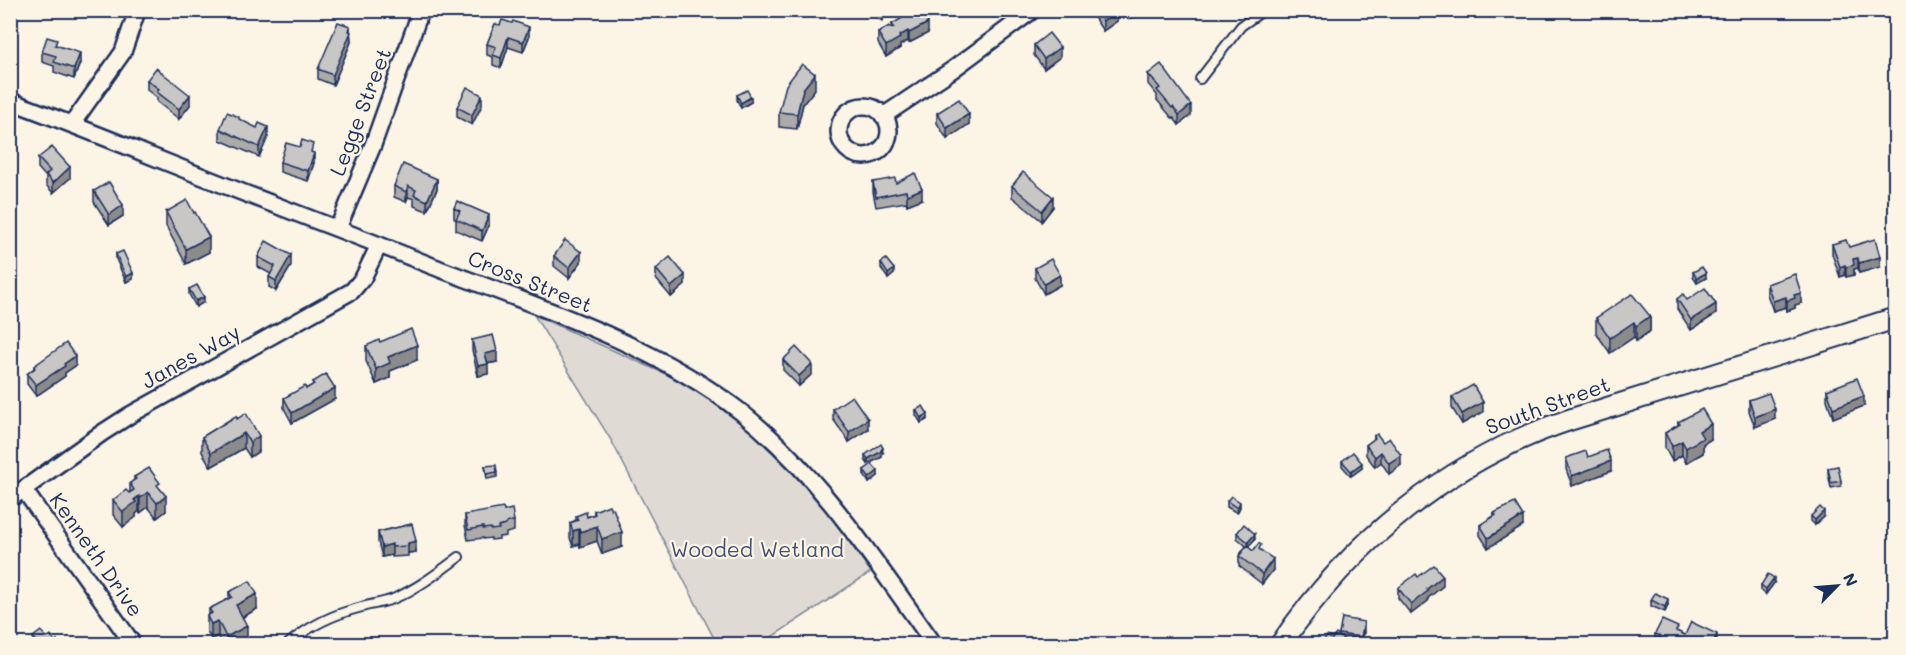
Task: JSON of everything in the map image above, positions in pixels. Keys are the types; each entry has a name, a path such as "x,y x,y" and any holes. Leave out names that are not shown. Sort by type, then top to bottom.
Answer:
{"street":[{"name":"Legge Street","path":"338,228 373,145 421,10"},
{"path":"884,116 952,70 1033,10"},
{"path":"72,124 123,52 136,15"},
{"name":"Cross Street","path":"10,100 599,332 682,373 728,402 768,436 817,488 874,559 934,645"},
{"name":"Janes Way","path":"10,500 130,415 352,291 363,278 379,244"},
{"name":"South Street","path":"1281,645 1325,588 1374,538 1439,483 1494,450 1560,423 1896,318"},
{"name":"Kenneth Drive","path":"24,490 133,645"}],"lane":[{"path":"1200,79 1241,26 1264,10"},
{"path":"288,645 303,632 326,618 392,600 411,590 459,556"}],"green space":[{"name":"Wooded Wetland","path":"534,315 688,384 770,445 826,510 871,572 761,644 717,644 611,440"}],"building":[{"path":"874,10 885,10 882,16"},
{"path":"916,10 921,10 928,23 909,33 908,31 886,46 878,33 889,26 894,27 892,24"},
{"path":"1096,10 1117,10 1117,11 1103,21"},
{"path":"502,20 529,27 523,42 508,37 501,58 493,55 496,47 487,44 495,24 500,25"},
{"path":"338,22 350,26 349,31 351,32 333,75 318,69"},
{"path":"1049,33 1060,47 1044,59 1034,45"},
{"path":"47,37 57,40 55,45 80,53 74,69 54,62 56,56 42,52"},
{"path":"802,64 815,74 803,89 797,114 779,112 786,85"},
{"path":"1161,64 1191,105 1179,115 1157,90 1160,88 1148,74"},
{"path":"156,68 190,95 179,109 157,92 159,89 147,80"},
{"path":"467,87 482,95 472,115 457,107"},
{"path":"747,90 751,97 741,103 737,95"},
{"path":"959,99 969,114 947,128 937,113"},
{"path":"227,112 257,128 259,123 268,127 259,147 220,129"},
{"path":"302,140 313,144 311,152 314,153 308,171 280,162 286,143 300,147"},
{"path":"52,147 70,167 53,183 46,175 50,171 38,158"},
{"path":"403,164 437,179 427,201 414,195 416,190 408,186 406,192 394,186"},
{"path":"1023,172 1053,197 1042,211 1012,186"},
{"path":"915,173 922,189 907,195 906,191 876,197 873,182 895,178 896,183"},
{"path":"109,182 123,205 109,215 94,191"},
{"path":"187,200 209,237 186,249 166,212"},
{"path":"457,201 489,215 482,231 456,219 460,211 454,208"},
{"path":"1875,239 1880,257 1859,263 1858,258 1853,259 1854,265 1840,267 1832,244 1846,240 1849,247"},
{"path":"565,240 581,252 569,268 554,256"},
{"path":"266,241 291,255 276,281 269,277 275,266 258,257"},
{"path":"123,251 133,273 126,277 116,254"},
{"path":"670,257 685,275 671,287 656,269"},
{"path":"886,259 894,269 888,274 881,263"},
{"path":"1051,259 1060,275 1044,284 1035,268"},
{"path":"1702,267 1706,273 1697,278 1693,272"},
{"path":"1795,274 1801,293 1787,301 1786,297 1773,301 1767,284"},
{"path":"197,285 204,297 196,301 189,289"},
{"path":"1705,288 1716,304 1691,320 1677,299 1683,294 1687,300"},
{"path":"1632,294 1650,316 1636,326 1634,322 1610,338 1596,318"},
{"path":"411,329 417,345 388,357 390,363 376,369 366,346"},
{"path":"493,335 497,351 485,354 488,364 478,366 472,340"},
{"path":"66,343 75,356 64,364 65,366 36,385 27,374 35,368 34,366"},
{"path":"796,347 812,364 799,376 783,360"},
{"path":"326,374 335,388 292,413 284,398 305,386 306,389"},
{"path":"1857,378 1864,396 1833,408 1827,390"},
{"path":"1473,385 1483,402 1462,414 1452,397"},
{"path":"1769,393 1775,409 1755,417 1749,400"},
{"path":"852,396 868,419 849,432 833,409"},
{"path":"923,406 928,414 921,418 916,410"},
{"path":"1702,409 1711,424 1699,431 1703,438 1686,448 1682,441 1672,446 1665,433 1680,424 1678,422"},
{"path":"246,413 259,436 250,442 244,433 211,453 202,437 236,416 237,419"},
{"path":"1377,434 1383,442 1389,438 1401,455 1389,463 1381,452 1375,457 1366,445"},
{"path":"881,444 882,451 868,459 865,455"},
{"path":"1607,450 1611,461 1572,476 1566,458 1586,451 1588,457"},
{"path":"1353,452 1362,463 1351,471 1342,461"},
{"path":"872,464 878,471 869,478 864,470"},
{"path":"496,465 497,472 487,474 485,466"},
{"path":"1838,466 1841,481 1831,483 1828,468"},
{"path":"149,468 160,483 157,485 166,496 157,503 148,492 134,500 136,502 123,512 113,500 126,490 129,493 134,490 130,483 136,479 134,477"},
{"path":"1231,496 1240,502 1237,508 1227,501"},
{"path":"1515,503 1523,516 1488,538 1480,525 1496,515 1494,513"},
{"path":"609,505 611,509 613,508 622,532 602,539 597,526 580,532 579,529 573,531 570,523 578,520 576,516 586,512 587,517 595,514 594,511"},
{"path":"1820,507 1824,511 1815,520 1811,516"},
{"path":"503,508 504,511 512,509 514,521 498,527 499,529 483,529 483,527 468,530 465,515"},
{"path":"412,524 416,541 408,543 408,546 392,547 392,544 382,547 378,532"},
{"path":"1244,524 1255,534 1248,542 1237,533"},
{"path":"1259,543 1261,545 1259,549 1273,559 1262,574 1239,556 1247,546 1253,551"},
{"path":"1434,565 1443,576 1411,604 1398,588 1416,574 1418,577"},
{"path":"1768,574 1774,578 1766,589 1761,585"},
{"path":"250,581 257,594 236,605 247,626 226,637 218,621 211,624 207,616 212,613 209,609 232,597 229,592"},
{"path":"1655,593 1668,599 1665,607 1651,600"},
{"path":"1342,618 1364,622 1361,637 1339,634"},
{"path":"1662,620 1678,627 1676,631 1685,635 1691,622 1717,634 1712,645 1663,645 1664,643 1658,640 1661,636 1655,634"},
{"path":"41,631 47,638 51,635 59,645 38,645 33,637"},
{"path":"1336,634 1351,645 1317,645 1320,641 1322,643 1327,636 1332,639"},
{"path":"1173,640 1175,645 1161,645"}]}
